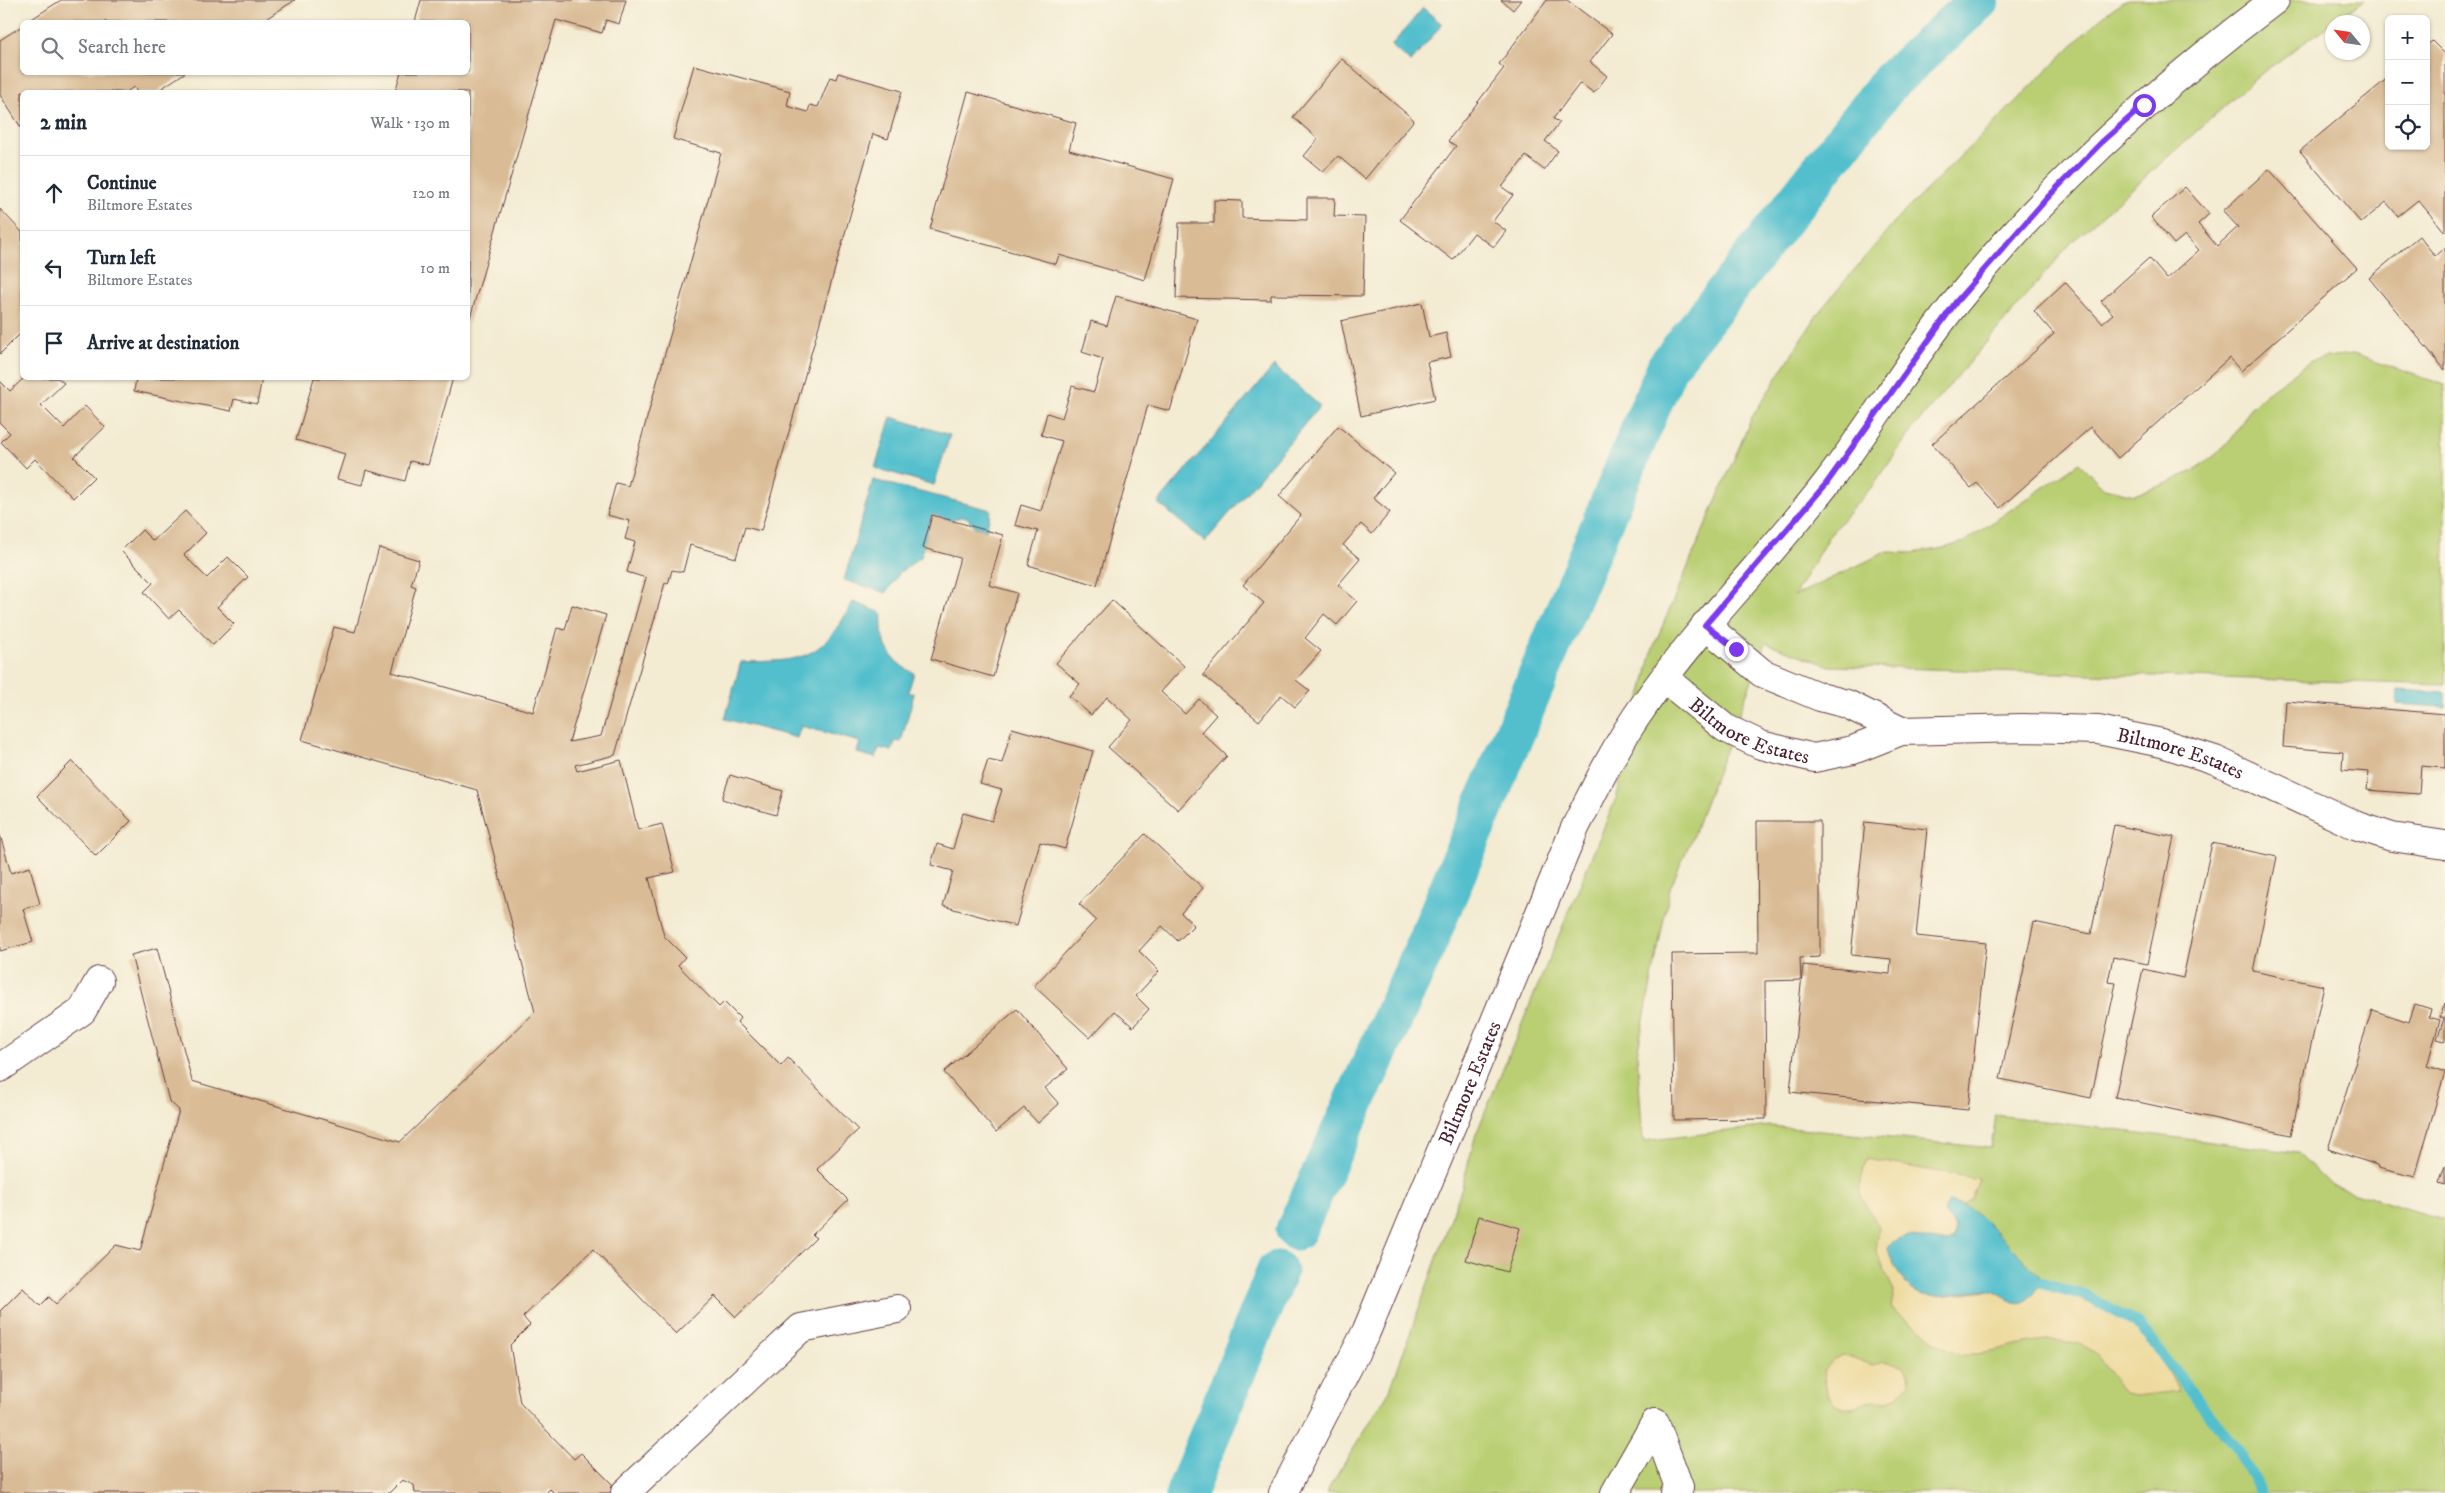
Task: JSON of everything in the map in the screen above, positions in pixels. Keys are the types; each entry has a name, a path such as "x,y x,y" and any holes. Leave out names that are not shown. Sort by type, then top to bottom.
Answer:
{"street":[{"name":"Biltmore Estates","path":"1283,1493 1366,1332 1575,828 1605,768 1645,704 1705,625 1826,484 1956,302 2003,246 2116,130 2200,58 2275,0"},
{"name":"Biltmore Estates","path":"1705,625 1762,672 1820,697 1847,704 1901,731"},
{"name":"Biltmore Estates","path":"1665,679 1725,728 1761,746 1814,758 1853,750 1901,731 2023,728 2098,730 2162,744 2215,760 2355,824 2392,837 2445,845"},
{"path":"0,1068 82,1011 99,982"},
{"path":"625,1493 801,1328 897,1309"},
{"path":"1615,1493 1655,1423 1678,1486 1675,1493"}],"green space":[{"path":"2124,0 2364,0 2343,15 2325,15 2325,28 2262,73 2071,243 1914,427 1876,482 1830,534 1794,596 1886,552 1911,553 1940,549 1964,542 2079,463 2104,488 2134,495 2163,485 2199,468 2220,451 2235,434 2252,406 2265,394 2311,361 2353,354 2445,385 2445,685 1830,666 1766,643 1692,838 1670,888 1637,1054 1643,1141 1770,1126 1991,1148 1996,1115 2298,1153 2332,1186 2445,1220 2445,1493 1326,1493 1390,1390 1462,1187 1476,1134 1617,796 1653,648 1752,417 1819,312 1896,220 2098,20"}],"sand":[{"path":"1867,1159 1979,1179 1971,1199 1963,1205 1949,1201 1951,1219 1955,1226 1953,1238 1948,1242 1906,1236 1938,1296 1987,1290 1997,1292 2014,1302 2031,1297 2039,1285 2089,1303 2126,1321 2141,1334 2180,1391 2135,1396 2124,1394 2098,1356 2086,1347 2068,1342 2032,1343 1980,1354 1963,1354 1940,1346 1921,1329 1901,1317 1891,1307 1894,1292 1876,1251 1879,1227 1861,1196 1860,1181"},
{"path":"1843,1355 1872,1366 1884,1362 1903,1366 1908,1373 1909,1383 1895,1397 1857,1406 1840,1407 1830,1399 1823,1371 1832,1360"}],"water":[{"path":"1423,8 1442,24 1411,62 1391,46"},
{"path":"1274,366 1320,406 1205,542 1158,503"},
{"path":"891,417 950,435 934,485 875,468"},
{"path":"873,480 991,510 986,530 975,527 967,517 960,517 951,521 932,515 921,557 900,572 886,593 844,580"},
{"path":"853,602 882,613 882,632 887,649 898,662 914,673 908,692 914,694 901,742 895,741 892,751 879,748 876,758 857,753 860,742 801,726 797,738 725,719 741,662 780,660 808,654 820,647 830,636"},
{"path":"2398,690 2445,693 2445,707 2397,704"},
{"path":"1949,1201 1966,1206 1980,1216 2039,1275 2038,1287 2030,1298 2019,1303 1988,1290 1929,1296 1918,1293 1908,1286 1900,1275 1888,1247 1900,1238 1908,1237 1948,1242 1953,1239 1955,1226 1943,1211"}],"building":[{"path":"61,0 295,0 264,20 30,20"},
{"path":"421,0 626,0 619,24 606,20 602,33 556,20 470,318 470,90 396,90 400,75 470,75 470,20 416,20"},
{"path":"1501,0 1521,0 1513,10"},
{"path":"1547,0 1567,0 1612,34 1590,62 1607,76 1594,93 1580,83 1553,119 1560,122 1545,141 1558,151 1544,170 1526,156 1502,187 1513,195 1493,221 1506,231 1494,247 1474,233 1453,260 1400,220 1456,146 1448,141 1504,68 1499,64"},
{"path":"20,27 20,75 182,75 159,90 136,90 134,87 129,90 20,90 20,126 0,95 0,40"},
{"path":"2432,41 2445,54 2445,232 2418,200 2398,216 2386,202 2361,223 2300,151 2385,80 2385,150 2430,150 2430,43"},
{"path":"1342,59 1414,120 1365,179 1338,156 1323,172 1304,156 1318,139 1293,117"},
{"path":"694,65 790,91 787,106 808,112 810,105 818,107 830,77 836,79 838,73 902,91 888,139 873,134 761,531 745,527 736,558 690,545 683,572 672,570 668,584 665,583 615,755 575,765 577,771 621,760 638,830 662,824 675,872 649,878 664,936 685,957 678,965 719,1007 724,1002 740,1018 737,1022 781,1066 788,1058 858,1130 817,1169 848,1200 812,1235 816,1238 736,1317 715,1296 676,1334 593,1249 523,1317 530,1325 510,1345 520,1403 574,1459 581,1453 621,1493 554,1493 550,1489 546,1493 415,1493 414,1485 402,1480 389,1493 0,1493 0,1311 23,1288 40,1306 49,1297 56,1304 116,1245 140,1251 179,1110 169,1101 131,955 157,948 192,1081 400,1142 535,1012 477,790 302,740 334,627 355,632 379,548 419,560 411,585 416,587 392,672 533,712 557,628 565,630 572,605 606,615 569,742 601,736 646,578 627,572 635,542 625,539 630,521 607,515 616,483 628,486 721,153 673,139"},
{"path":"968,92 1076,123 1069,150 1174,179 1145,280 1059,255 1056,264 930,229"},
{"path":"2269,169 2357,268 2241,371 2229,358 2118,458 2091,427 2000,508 1977,483 1971,488 1932,444 2054,334 2034,311 2065,282 2102,323 2113,314 2101,301 2149,258 2167,279 2199,250 2185,235 2174,244 2151,217 2185,187 2209,214 2198,224 2217,246 2238,227 2223,211"},
{"path":"1307,198 1335,198 1334,216 1365,217 1363,296 1271,295 1271,300 1176,298 1179,223 1214,223 1214,200 1242,201 1242,218 1307,220"},
{"path":"0,209 20,230 20,334 0,354"},
{"path":"2419,236 2435,256 2445,247 2445,370 2369,278"},
{"path":"1116,296 1197,319 1170,411 1148,405 1097,585 1028,565 1038,531 1015,525 1021,505 1041,511 1062,441 1041,435 1047,413 1062,418 1072,386 1094,392 1103,359 1082,352 1091,321 1107,326"},
{"path":"1422,303 1429,337 1446,333 1451,357 1427,362 1435,399 1361,416 1341,321"},
{"path":"22,380 60,380 64,383 41,405 64,428 85,406 105,427 74,457 94,477 73,498 35,459 26,468 1,442 10,433 0,423 0,381 10,391"},
{"path":"136,380 262,380 257,404 234,399 231,411 134,391"},
{"path":"313,380 452,380 428,465 410,461 405,481 366,470 362,485 337,479 345,454 296,440"},
{"path":"1338,426 1394,473 1373,498 1390,512 1372,534 1361,524 1343,545 1360,559 1338,585 1357,601 1337,625 1324,614 1305,638 1321,651 1296,680 1310,691 1295,707 1281,695 1259,721 1203,675 1264,603 1243,585 1301,515 1279,496"},
{"path":"185,511 206,533 184,555 207,578 228,557 248,577 217,607 234,624 213,645 179,610 169,619 144,592 153,583 121,551 142,530 153,541"},
{"path":"932,515 1003,535 989,585 1017,593 993,677 931,659 960,558 923,548"},
{"path":"1112,600 1184,666 1161,692 1185,714 1199,699 1216,715 1201,732 1227,756 1178,810 1108,747 1132,720 1107,697 1091,715 1069,696 1080,684 1056,663"},
{"path":"2286,701 2445,714 2445,768 2421,766 2419,794 2367,790 2369,772 2342,770 2343,752 2283,747"},
{"path":"1012,728 1093,751 1065,849 1040,842 1016,926 943,906 953,871 931,865 937,844 953,849 963,813 992,821 1002,790 980,784 988,760 1002,763"},
{"path":"72,761 131,821 96,856 37,796"},
{"path":"730,775 783,791 776,815 722,799"},
{"path":"1757,821 1820,821 1820,957 1800,958 1801,980 1765,981 1766,1119 1674,1120 1672,954 1758,953"},
{"path":"1865,822 1927,829 1916,936 1986,943 1968,1110 1790,1092 1803,965 1890,974 1891,959 1851,955"},
{"path":"2114,825 2174,837 2147,964 2113,957 2108,982 2116,983 2091,1098 2000,1079 2034,922 2091,934"},
{"path":"1145,834 1203,888 1181,913 1194,925 1178,941 1162,926 1139,951 1159,971 1136,996 1149,1009 1133,1027 1115,1011 1090,1038 1034,986 1096,920 1079,904"},
{"path":"0,835 11,873 30,867 40,904 23,909 33,942 0,951"},
{"path":"2212,843 2277,857 2253,971 2324,986 2291,1135 2115,1097 2143,969 2183,978"},
{"path":"2445,1003 2445,1041 2437,1039 2444,1019 2440,1017"},
{"path":"2415,1004 2431,1009 2429,1017 2440,1020 2427,1066 2445,1072 2415,1177 2378,1168 2377,1165 2328,1149 2372,1010 2409,1022"},
{"path":"1017,1009 1068,1069 1045,1088 1059,1104 1038,1123 1024,1108 996,1132 944,1072"},
{"path":"2445,1166 2445,1185 2439,1183"},
{"path":"1479,1216 1520,1228 1507,1272 1466,1260"}],"waterway":[{"path":"1296,1230 1423,952 1667,367 1889,83 1979,0"},
{"path":"1186,1493 1277,1271"},
{"path":"2040,1283 2087,1296 2138,1324 2238,1451 2262,1493"}],"route":[{"path":"1736,649 1705,625 1826,484 1956,302 2003,246 2102,142 2144,105"}]}
